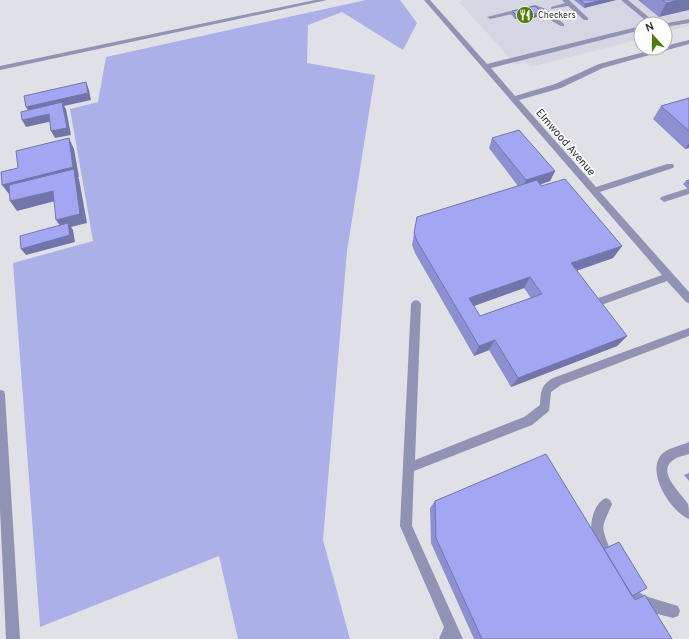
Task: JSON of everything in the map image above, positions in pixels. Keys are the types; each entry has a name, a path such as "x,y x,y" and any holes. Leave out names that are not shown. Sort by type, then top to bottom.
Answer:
{"street":[{"path":"0,68 324,0"},
{"name":"Elmwood Avenue","path":"428,0 689,299"},
{"path":"624,0 644,16"},
{"path":"570,23 553,8 567,2 586,19"},
{"path":"490,17 535,7 548,12 562,25"},
{"path":"673,25 689,21"},
{"path":"486,67 633,30"},
{"path":"513,99 558,86 601,66 689,42"},
{"path":"594,191 670,166"},
{"path":"664,199 689,191"},
{"path":"596,303 669,276"},
{"path":"416,304 406,526 451,635"},
{"path":"408,468 528,421 545,407 545,393 548,386 557,381 689,332"},
{"path":"0,395 14,639"},
{"path":"689,448 666,458 661,466 661,474 671,494 681,506 689,512"},
{"path":"604,549 596,532 597,520 606,504"},
{"path":"632,594 641,602 673,611"}],"shaded area":[{"path":"366,0 400,0 417,23 403,50 342,12 308,25 307,63 375,75 347,251 323,540 350,639 238,639 219,556 40,627 13,263 93,241 70,109 98,102 106,57"},
{"path":"462,0 689,0 689,26 673,30 673,16 633,16 633,41 530,67 525,62 516,65 460,3"}],"building":[{"path":"580,0 603,0 585,4"},
{"path":"662,0 680,0 666,3"},
{"path":"535,6 541,12 516,15 512,11"},
{"path":"86,82 88,93 26,107 24,96"},
{"path":"689,98 689,131 661,106"},
{"path":"62,102 67,128 51,131 49,114 22,120 21,112"},
{"path":"519,130 555,171 526,180 492,138"},
{"path":"69,138 73,167 2,185 1,172 18,168 16,151"},
{"path":"74,169 80,214 56,220 53,191 10,201 9,185"},
{"path":"565,179 622,246 571,263 627,336 518,378 495,340 479,346 417,241 414,233 417,217 537,180 541,186","holes":["530,277 542,294 480,316 469,298"]},
{"path":"68,223 70,235 21,249 20,236"},
{"path":"546,454 635,600 645,595 672,639 482,639 436,538 435,501"},
{"path":"619,542 647,588 632,596 604,549"}],"place":[{"name":"Checkers","path":"525,15"}]}
